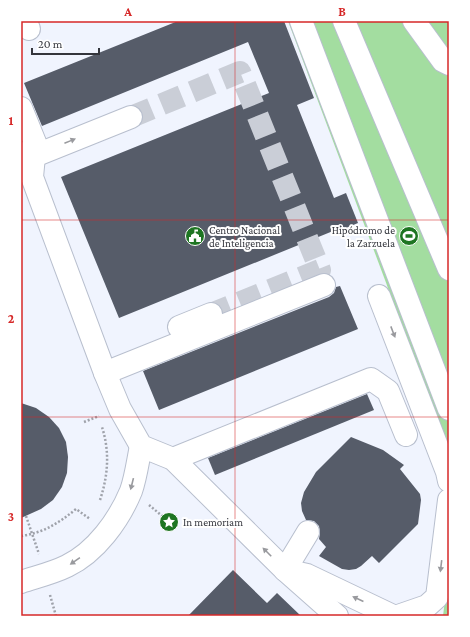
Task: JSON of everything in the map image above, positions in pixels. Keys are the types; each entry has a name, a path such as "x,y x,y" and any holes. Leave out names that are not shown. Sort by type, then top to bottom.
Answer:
{"lane":[{"path":"301,21 449,409"},
{"path":"344,21 449,269"},
{"path":"414,21 447,65"},
{"path":"21,108 36,145 27,164 102,366 120,409 141,446 173,459 285,570 337,616"},
{"path":"27,164 130,117"},
{"path":"102,366 324,285"},
{"path":"379,296 447,472 449,481"},
{"path":"102,366 211,314"},
{"path":"173,459 371,380 388,391 406,435"},
{"path":"21,582 68,566 87,552 104,536 120,514 131,490 141,446"},
{"path":"398,616 426,606 437,597 449,500"},
{"path":"285,570 308,532"},
{"path":"285,570 307,575 393,616"}],"path":[{"path":"97,506 106,479 108,458 105,437 99,416"},
{"path":"21,536 33,534 49,528 63,520 76,509 90,519 104,536"},
{"path":"90,519 94,513"},
{"path":"26,516 40,554"}],"green space":[{"name":"Hipódromo de la Zarzuela","path":"288,21 449,21 449,451"},
{"path":"449,569 449,616 443,616"}],"building":[{"path":"178,21 284,21 314,98 297,105 334,198 346,193 358,223 339,231 338,229 119,318 61,177 269,93 248,42 42,126 24,83"},
{"path":"340,286 358,329 159,410 143,371 329,297 334,293 336,287"},
{"path":"367,394 374,410 215,475 208,458"},
{"path":"21,403 36,408 49,417 59,428 66,442 68,457 67,473 62,487 53,500 41,509 21,518"},
{"path":"351,437 383,450 404,465 400,469 420,494 421,500 418,524 379,563 372,556 361,566 356,569 349,570 342,569 319,556 326,547 319,539 319,526 314,521 306,520 302,511 301,503 304,492 316,472"},
{"path":"233,570 267,603 277,593 301,616 188,616"}],"tunnel":[{"path":"131,117 240,72 320,270 211,314"}],"place":[{"name":"Centro Nacional de Inteligencia","path":"195,236"},
{"name":"Hipódromo de la Zarzuela","path":"409,236"},
{"name":"In memoriam","path":"169,522"}]}
